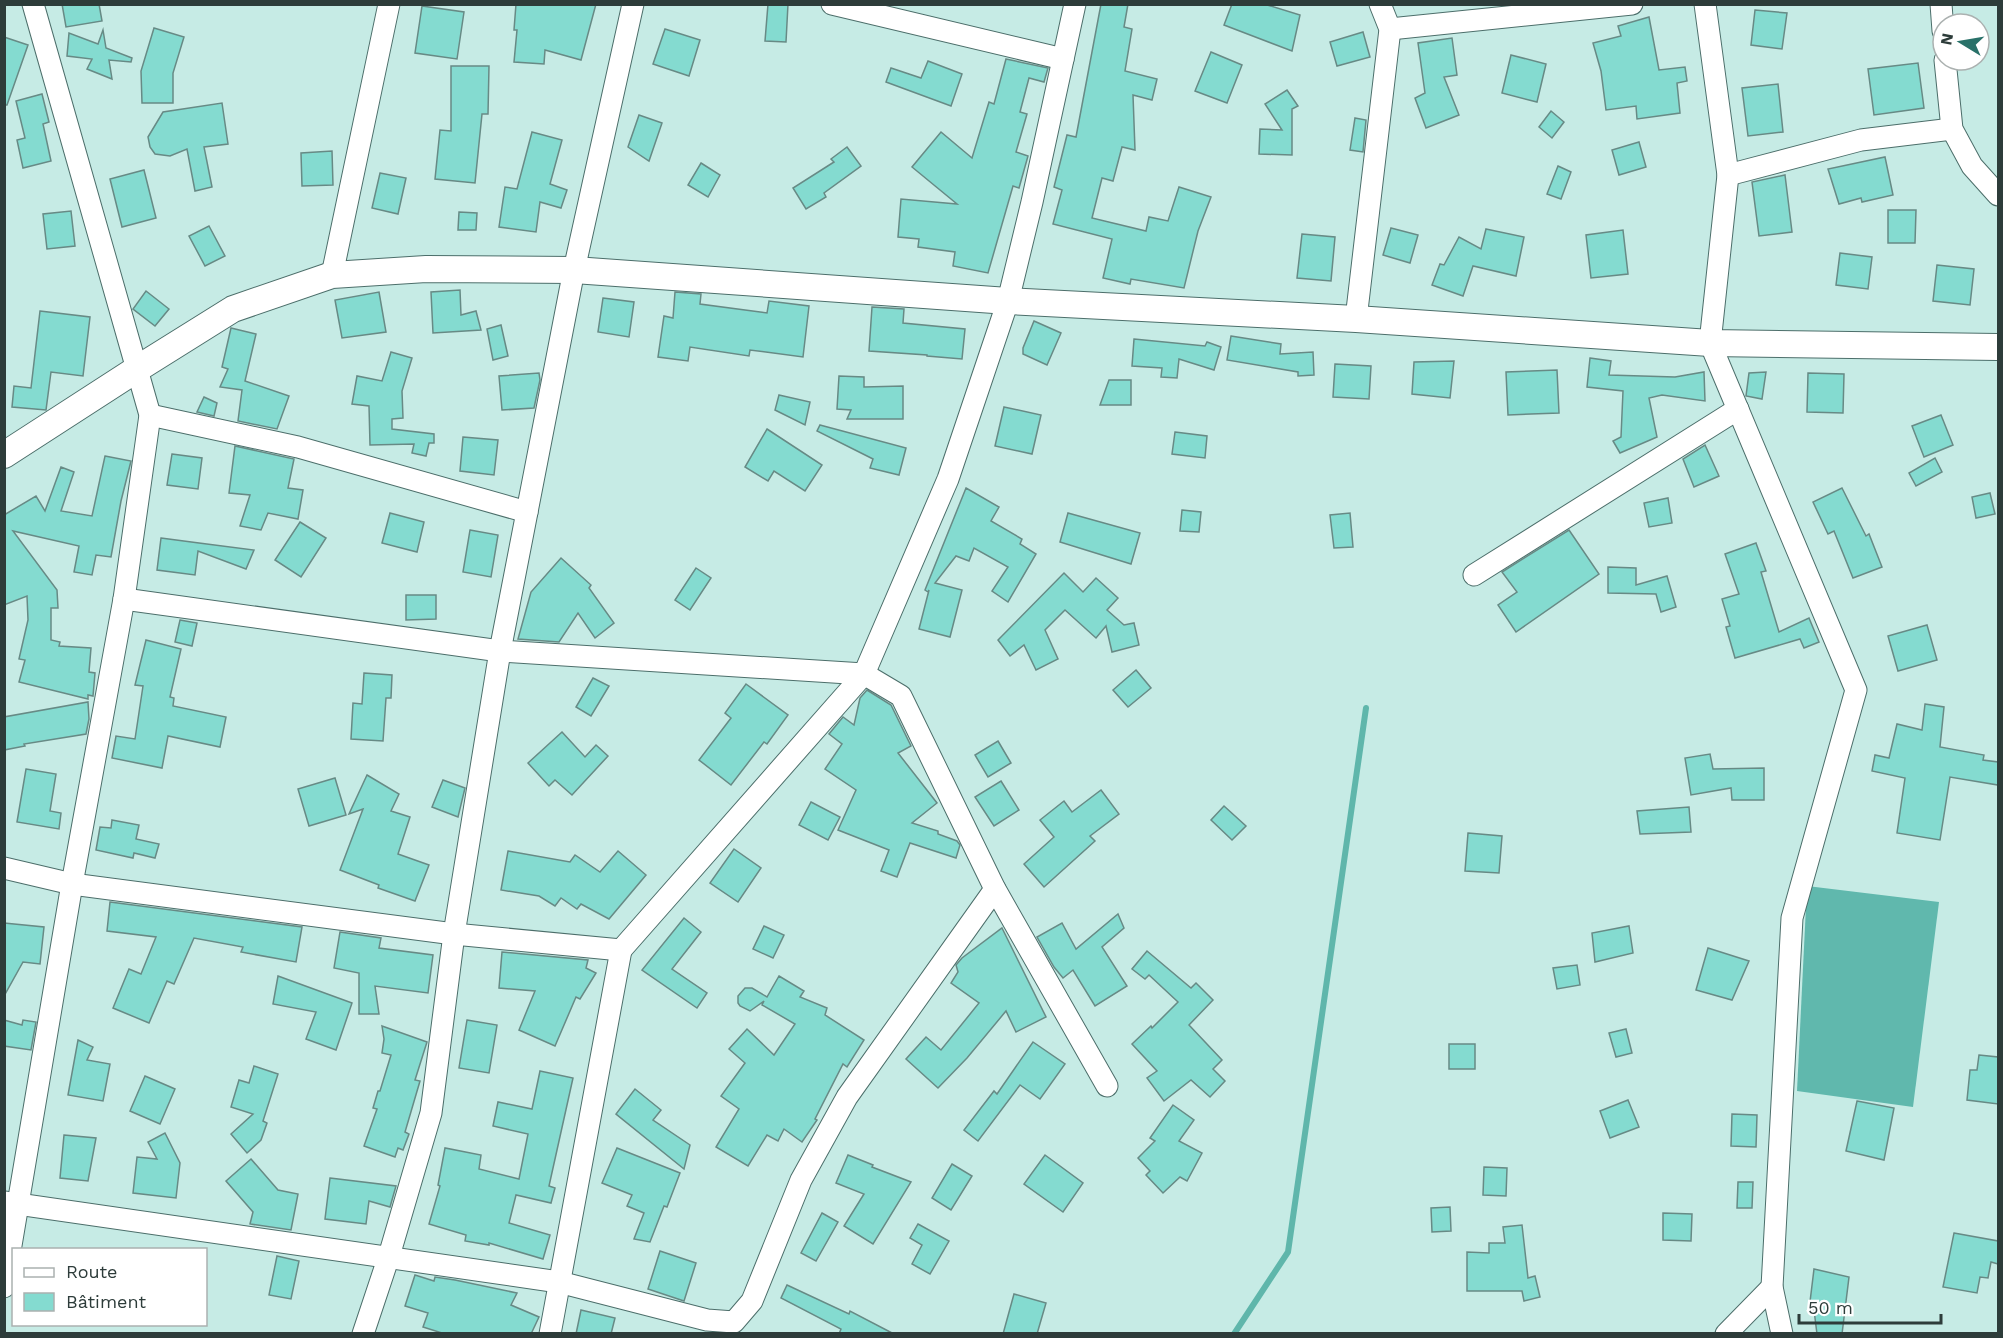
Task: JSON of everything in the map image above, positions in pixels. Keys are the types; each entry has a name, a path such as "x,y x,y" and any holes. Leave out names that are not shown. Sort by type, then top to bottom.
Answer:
{"street":[{"path":"4,1287 12,1203 124,598 150,415 33,4"},
{"path":"332,275 389,4"},
{"path":"363,1334 389,1256 431,1113 454,934 500,651 574,270 633,4"},
{"path":"832,4 1064,59"},
{"path":"550,1334 621,950 864,674 948,479 1008,301 1075,4"},
{"path":"1356,320 1390,29 1380,4"},
{"path":"1390,29 1632,4"},
{"path":"1705,4 1728,175 1710,343 1856,690 1792,918 1772,1287 1782,1334"},
{"path":"1946,72 1952,129 1972,166 1998,195"},
{"path":"1728,175 1861,140 1952,129"},
{"path":"7,450 233,309 332,275 426,269 574,270 1008,301 1356,320 1710,343 1998,347"},
{"path":"1474,575 1738,409"},
{"path":"150,415 298,447 527,512"},
{"path":"124,598 500,651 864,674 902,696 995,890 1107,1086"},
{"path":"4,868 72,884 454,934 621,950"},
{"path":"12,1203 559,1282 732,1328 752,1301 801,1180 846,1097 995,890"},
{"path":"1726,1334 1772,1287"}],"shaded area":[{"path":"1807,886 1939,902 1913,1107 1797,1091"}],"building":[{"path":"62,4 99,4 102,21 66,27"},
{"path":"516,4 596,4 581,60 545,50 544,64 514,62 517,30 514,30"},
{"path":"768,4 788,4 786,42 765,41"},
{"path":"1101,4 1128,4 1124,27 1132,29 1125,71 1157,79 1152,100 1133,95 1135,150 1122,147 1113,181 1102,178 1092,218 1146,231 1149,217 1168,221 1179,187 1211,197 1198,231 1184,288 1131,279 1130,284 1103,278 1112,239 1053,224 1062,190 1054,187 1067,135 1076,137"},
{"path":"1232,4 1264,4 1300,15 1292,51 1224,25"},
{"path":"422,6 464,12 457,59 415,53"},
{"path":"1755,10 1787,13 1782,49 1751,45"},
{"path":"1649,17 1659,70 1685,67 1687,81 1677,83 1680,113 1637,119 1636,106 1606,110 1601,71 1593,43 1621,36 1618,26"},
{"path":"154,28 184,37 173,73 173,103 142,103 141,71"},
{"path":"665,29 700,40 689,76 653,64"},
{"path":"103,30 106,48 132,58 131,62 109,60 112,79 87,69 92,59 67,56 69,33 98,44"},
{"path":"1363,32 1370,57 1337,66 1330,42"},
{"path":"4,37 28,45 7,105 4,105"},
{"path":"1452,38 1457,75 1444,77 1459,115 1426,128 1415,98 1425,93 1418,43"},
{"path":"1211,52 1242,65 1227,103 1195,91"},
{"path":"1511,55 1546,64 1537,102 1502,93"},
{"path":"1006,59 1048,68 1044,82 1029,78 1020,112 1027,114 1016,152 1028,156 1019,188 1013,186 988,273 953,266 955,252 918,247 919,239 898,237 901,199 957,204 912,167 941,132 972,158 989,102 994,104"},
{"path":"928,61 962,74 951,106 886,82 891,68 921,78"},
{"path":"1918,63 1924,108 1874,115 1868,69"},
{"path":"451,66 489,66 488,114 482,114 475,183 435,179 440,130 451,131"},
{"path":"1778,84 1783,132 1748,136 1742,88"},
{"path":"1287,90 1298,106 1292,109 1292,155 1259,154 1260,129 1282,130 1265,104"},
{"path":"42,94 49,122 43,124 51,161 23,168 17,140 25,138 16,101"},
{"path":"222,103 228,144 204,147 212,187 195,191 187,149 170,156 155,154 150,147 148,137 163,112"},
{"path":"1551,111 1564,122 1552,138 1539,127"},
{"path":"639,115 662,123 649,161 628,147"},
{"path":"1355,118 1366,120 1363,152 1350,150"},
{"path":"532,132 562,140 550,184 567,190 561,208 540,202 536,232 499,227 505,187 517,189"},
{"path":"1639,142 1646,167 1619,175 1612,150"},
{"path":"847,147 861,166 824,193 826,197 806,209 793,188 834,162 831,159"},
{"path":"332,151 333,185 302,186 301,153"},
{"path":"1885,157 1893,195 1862,202 1861,198 1839,204 1828,169"},
{"path":"701,163 720,175 708,197 688,185"},
{"path":"1558,166 1571,172 1561,199 1547,194"},
{"path":"144,170 156,218 122,227 110,179"},
{"path":"380,173 406,178 398,214 372,208"},
{"path":"1785,175 1792,232 1759,236 1752,182"},
{"path":"1888,210 1916,210 1915,243 1888,243"},
{"path":"71,211 75,246 47,249 43,214"},
{"path":"459,212 477,213 476,230 458,230"},
{"path":"209,226 225,256 205,266 189,236"},
{"path":"1391,228 1418,235 1410,263 1383,255"},
{"path":"1486,229 1524,237 1516,276 1473,266 1463,296 1432,285 1440,264 1444,265 1459,237 1481,249"},
{"path":"1623,230 1628,274 1591,278 1586,235"},
{"path":"1302,234 1335,237 1331,281 1297,278"},
{"path":"1840,253 1872,257 1868,289 1836,285"},
{"path":"1937,265 1974,269 1970,305 1933,301"},
{"path":"460,290 461,315 476,311 481,330 433,333 431,292"},
{"path":"146,291 169,309 155,326 133,309"},
{"path":"379,292 386,332 342,338 335,300"},
{"path":"675,292 701,294 700,304 767,313 769,301 809,306 803,357 750,350 749,356 690,347 688,361 658,357 664,316 673,318"},
{"path":"603,298 634,302 629,337 598,332"},
{"path":"872,307 904,309 903,323 965,329 962,359 869,351"},
{"path":"40,311 90,317 83,376 51,372 46,410 12,407 14,386 31,388"},
{"path":"1034,321 1061,333 1047,365 1023,354 1023,348"},
{"path":"501,325 508,356 493,360 487,329"},
{"path":"231,328 256,334 245,381 289,396 277,429 238,421 242,390 220,387 228,369 222,367"},
{"path":"1231,336 1281,344 1280,354 1313,352 1314,375 1298,376 1298,372 1227,360"},
{"path":"1134,339 1205,346 1207,342 1221,347 1214,370 1179,359 1177,378 1161,377 1162,368 1132,366"},
{"path":"391,352 412,358 402,391 403,418 392,419 392,429 434,434 434,443 429,443 426,456 412,453 414,444 370,445 369,406 352,404 357,376 382,381"},
{"path":"1590,358 1611,361 1609,375 1675,377 1704,372 1705,401 1662,395 1649,398 1657,437 1620,453 1613,441 1621,437 1623,391 1587,387"},
{"path":"1454,361 1450,398 1412,394 1414,362"},
{"path":"1335,364 1371,366 1369,399 1333,397"},
{"path":"1557,370 1559,413 1508,415 1506,372"},
{"path":"1766,372 1762,399 1746,396 1749,373"},
{"path":"539,373 540,380 534,408 502,410 499,376"},
{"path":"1808,373 1844,374 1843,413 1807,412"},
{"path":"839,376 864,377 864,387 903,386 903,419 847,419 851,410 837,409"},
{"path":"1109,380 1131,380 1131,405 1100,405"},
{"path":"779,395 810,402 805,425 775,410"},
{"path":"204,397 217,403 214,416 197,412"},
{"path":"1004,407 1041,415 1032,454 995,446"},
{"path":"1941,415 1953,445 1924,457 1912,426"},
{"path":"820,425 906,448 899,475 870,468 873,459 817,431"},
{"path":"767,429 822,465 805,491 774,471 768,481 745,467"},
{"path":"1175,432 1207,436 1205,458 1172,454"},
{"path":"463,437 498,440 494,475 460,471"},
{"path":"1705,445 1719,476 1694,487 1683,459"},
{"path":"235,446 294,459 288,488 303,490 298,519 268,513 261,530 240,526 250,495 229,493"},
{"path":"172,454 202,458 198,489 167,485"},
{"path":"105,456 131,461 111,557 96,555 92,575 74,572 79,546 13,531 57,590 58,608 51,608 51,640 60,642 59,646 91,648 89,672 95,673 93,696 88,695 88,699 19,682 25,660 19,659 28,620 27,596 4,605 4,515 36,496 45,511 61,467 74,472 61,511 92,516"},
{"path":"1935,458 1942,472 1916,486 1909,473"},
{"path":"966,488 999,507 991,521 1022,539 1020,544 1036,554 1008,602 992,591 1008,567 974,548 969,561 956,556 935,583 962,590 950,637 919,629 929,590 928,592 925,590"},
{"path":"1842,488 1866,536 1869,534 1882,567 1853,578 1834,531 1828,534 1813,502"},
{"path":"1990,493 1995,514 1976,518 1972,497"},
{"path":"1668,498 1672,523 1649,527 1644,503"},
{"path":"1182,510 1201,512 1199,532 1180,531"},
{"path":"390,513 424,522 417,552 382,543"},
{"path":"1068,513 1140,533 1131,564 1060,542"},
{"path":"1350,513 1353,547 1334,548 1330,515"},
{"path":"300,522 326,538 301,577 275,560"},
{"path":"470,530 498,535 491,577 463,572"},
{"path":"1569,530 1599,574 1516,632 1498,605 1517,592 1502,572"},
{"path":"161,538 254,550 246,569 198,551 195,575 157,570"},
{"path":"1756,543 1766,571 1761,572 1779,632 1809,618 1819,642 1804,648 1800,639 1735,658 1726,627 1730,626 1722,599 1739,594 1725,554"},
{"path":"561,558 591,585 589,588 614,623 595,638 578,613 559,642 518,639 531,592"},
{"path":"1608,567 1636,568 1636,585 1667,576 1676,607 1661,612 1656,594 1608,593"},
{"path":"696,568 711,578 690,610 675,600"},
{"path":"1064,573 1083,592 1096,578 1118,598 1107,610 1124,625 1134,623 1139,645 1112,652 1106,626 1096,638 1065,610 1045,630 1058,659 1036,670 1024,645 1010,656 998,640"},
{"path":"406,595 436,595 436,619 406,620"},
{"path":"180,620 197,623 192,646 175,642"},
{"path":"1927,625 1937,660 1898,671 1888,636"},
{"path":"146,640 181,649 170,697 174,698 173,706 226,717 220,747 168,736 162,768 112,758 116,736 135,739 143,686 135,685"},
{"path":"1136,670 1151,688 1128,707 1113,690"},
{"path":"364,673 392,675 391,698 386,698 383,741 351,739 353,703 362,704"},
{"path":"593,678 609,686 591,716 576,707"},
{"path":"746,684 788,715 767,744 764,742 731,785 699,760 731,718 725,713"},
{"path":"867,690 891,705 911,746 898,753 937,803 912,823 938,831 938,834 957,841 960,845 956,858 910,843 897,877 881,871 889,850 838,830 856,790 825,769 842,744 829,734 843,717 854,725 860,698"},
{"path":"88,702 89,719 86,734 24,744 25,746 4,750 4,717"},
{"path":"1925,704 1944,707 1940,747 1984,755 1983,760 1998,762 1998,785 1950,777 1940,840 1897,833 1905,778 1872,771 1875,755 1889,758 1897,724 1922,730"},
{"path":"562,732 585,757 596,745 608,756 572,795 555,780 549,786 528,763"},
{"path":"998,741 1011,763 988,777 975,755"},
{"path":"1710,754 1713,769 1764,768 1764,800 1732,800 1731,788 1691,795 1685,758"},
{"path":"26,769 56,774 50,811 61,813 59,829 17,822"},
{"path":"367,775 399,794 391,811 410,817 398,854 429,865 415,901 378,888 379,885 340,870 363,809 349,814"},
{"path":"335,778 346,815 309,826 298,789"},
{"path":"443,780 465,788 458,817 432,807"},
{"path":"1001,781 1019,810 994,826 975,797"},
{"path":"1101,790 1119,814 1090,836 1095,841 1044,887 1024,864 1054,837 1040,820 1064,801 1072,812"},
{"path":"811,802 840,817 828,840 799,825"},
{"path":"1224,806 1246,826 1232,840 1211,820"},
{"path":"1689,807 1691,832 1640,834 1637,811"},
{"path":"112,820 139,825 136,839 159,844 155,858 134,853 133,858 96,850 100,827 111,828"},
{"path":"1468,833 1502,836 1499,873 1465,871"},
{"path":"734,849 761,868 738,902 710,883"},
{"path":"508,851 570,862 575,855 600,872 618,851 646,875 609,919 581,904 577,909 561,898 555,906 539,896 501,890"},
{"path":"110,902 302,927 296,962 241,952 243,947 194,938 174,984 167,981 149,1023 113,1008 129,969 141,974 156,937 107,931"},
{"path":"1118,914 1124,928 1102,947 1127,986 1095,1006 1073,970 1063,978 1037,937 1062,923 1076,949"},
{"path":"684,918 701,932 672,969 707,993 697,1008 642,970"},
{"path":"4,923 44,927 40,964 23,962 4,996"},
{"path":"764,926 784,935 773,958 753,949"},
{"path":"1629,926 1633,953 1595,962 1592,933"},
{"path":"1002,928 1046,1017 1016,1032 1006,1011 967,1058 938,1088 906,1059 926,1037 941,1050 979,1003 951,983 958,972 956,965"},
{"path":"340,932 381,938 379,948 433,955 428,993 375,986 379,1014 359,1014 359,973 334,968"},
{"path":"1708,948 1749,961 1732,1000 1696,990"},
{"path":"1147,951 1191,988 1196,983 1213,1000 1189,1025 1222,1060 1213,1069 1225,1081 1210,1097 1191,1080 1164,1101 1147,1078 1157,1071 1132,1044 1178,1002 1149,975 1145,979 1132,969"},
{"path":"502,952 588,960 586,968 596,973 580,999 576,997 555,1046 519,1030 535,991 499,988"},
{"path":"1577,965 1580,985 1557,989 1553,968"},
{"path":"278,976 352,1003 336,1050 306,1039 316,1012 273,1004"},
{"path":"779,976 804,991 800,997 827,1008 825,1015 864,1040 847,1067 843,1064 815,1119 817,1120 802,1142 784,1129 778,1141 767,1135 748,1166 716,1147 739,1109 721,1096 745,1063 729,1049 747,1029 774,1055 795,1024 762,1005 764,1001 750,1011 738,1003 738,996 745,988 752,988 767,997"},
{"path":"4,1020 22,1025 23,1020 36,1022 31,1050 4,1046"},
{"path":"467,1020 497,1025 489,1073 459,1068"},
{"path":"382,1026 427,1042 415,1080 420,1081 405,1132 409,1134 403,1150 398,1148 395,1157 364,1146 377,1109 373,1108 378,1091 380,1091 391,1055 382,1053 384,1039"},
{"path":"1626,1029 1632,1053 1616,1057 1609,1033"},
{"path":"78,1040 93,1047 87,1060 110,1064 103,1101 68,1095"},
{"path":"1033,1042 1065,1064 1040,1099 1020,1085 978,1141 964,1130 994,1091 997,1094"},
{"path":"1449,1044 1475,1044 1475,1069 1449,1069"},
{"path":"1979,1055 1998,1057 1998,1104 1967,1100 1970,1070 1977,1070"},
{"path":"254,1066 278,1074 263,1121 267,1123 261,1140 247,1153 231,1134 253,1114 231,1107 239,1080 249,1083"},
{"path":"540,1071 573,1078 549,1186 555,1188 551,1203 516,1195 509,1223 550,1235 543,1259 489,1243 489,1245 465,1241 466,1235 429,1224 440,1186 438,1185 445,1148 481,1155 479,1169 519,1179 528,1134 493,1126 498,1102 532,1109"},
{"path":"145,1076 175,1089 160,1124 130,1111"},
{"path":"635,1089 661,1110 653,1120 690,1145 684,1169 616,1114"},
{"path":"1628,1100 1639,1127 1610,1138 1600,1111"},
{"path":"1857,1101 1894,1108 1884,1160 1846,1151"},
{"path":"1173,1105 1194,1120 1179,1141 1202,1153 1187,1181 1180,1177 1163,1193 1146,1175 1150,1171 1138,1158 1155,1141 1150,1138"},
{"path":"1732,1114 1757,1115 1756,1147 1731,1146"},
{"path":"165,1133 180,1163 176,1198 133,1193 137,1157 157,1159 148,1142"},
{"path":"64,1135 96,1138 88,1181 60,1178"},
{"path":"617,1148 680,1173 650,1242 634,1239 644,1213 627,1206 632,1195 602,1183"},
{"path":"848,1155 911,1182 873,1244 844,1226 864,1194 836,1183"},
{"path":"1045,1155 1083,1183 1063,1212 1024,1184"},
{"path":"251,1159 278,1190 298,1194 291,1230 250,1224 253,1212 226,1181"},
{"path":"952,1164 972,1176 951,1210 932,1198"},
{"path":"1484,1167 1507,1168 1506,1196 1483,1195"},
{"path":"330,1178 396,1186 390,1207 369,1201 366,1224 325,1219"},
{"path":"1738,1182 1753,1182 1752,1208 1737,1208"},
{"path":"1450,1207 1451,1231 1432,1232 1431,1208"},
{"path":"822,1213 838,1222 816,1261 801,1253"},
{"path":"1663,1213 1692,1214 1691,1241 1663,1240"},
{"path":"918,1224 949,1241 930,1274 912,1264 922,1245 910,1238"},
{"path":"1522,1225 1528,1278 1535,1276 1540,1297 1524,1301 1522,1291 1467,1291 1467,1252 1489,1253 1489,1243 1505,1243 1503,1227"},
{"path":"1954,1233 1998,1241 1998,1264 1991,1262 1988,1278 1980,1277 1977,1293 1943,1287"},
{"path":"660,1251 696,1263 684,1301 648,1289"},
{"path":"277,1256 299,1261 291,1299 269,1295"},
{"path":"1814,1269 1849,1277 1842,1334 1817,1334 1814,1310 1809,1310"},
{"path":"415,1275 434,1281 435,1277 517,1293 511,1305 539,1317 531,1334 445,1334 423,1327 428,1313 405,1306"},
{"path":"787,1285 849,1314 850,1311 894,1334 839,1334 841,1329 781,1298"},
{"path":"1014,1294 1046,1303 1037,1334 1003,1334"},
{"path":"581,1310 615,1318 611,1334 576,1334"}],"waterway":[{"path":"1234,1334 1288,1252 1366,708"}]}
